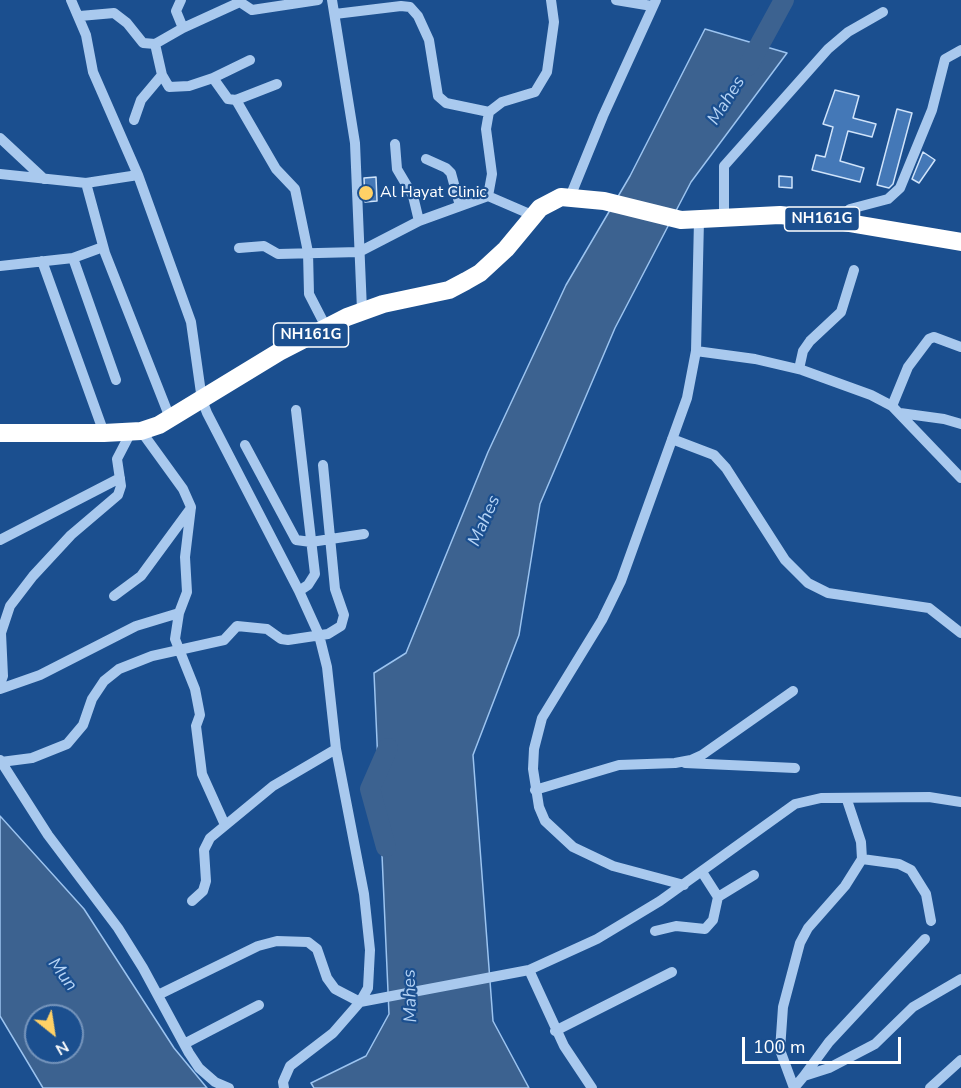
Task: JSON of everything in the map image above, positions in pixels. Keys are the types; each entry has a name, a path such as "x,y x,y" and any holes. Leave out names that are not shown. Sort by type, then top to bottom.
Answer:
{"highway":[{"name":"NH161G","path":"0,433 104,434 136,431 170,418 279,352 362,310 401,299 430,295 466,281 480,273 506,249 532,215 551,201 570,197 604,201 690,220 780,215 837,221 961,242"}],"street":[{"path":"71,0 80,16 93,72 138,174 191,322 202,400 211,423 299,591 319,635 327,667 336,749 364,894 370,950 368,988 360,1002 333,1033 290,1066 283,1082 284,1088"},
{"path":"181,0 176,11 183,28"},
{"path":"80,16 114,13 127,23 143,43 155,44 183,28 240,2 252,10 318,0"},
{"path":"332,0 355,143 362,310"},
{"path":"488,196 492,174 486,129 489,112 502,102 535,92 547,72 554,22 551,0"},
{"path":"570,197 654,3 616,0"},
{"path":"335,14 401,6 410,7 418,16 429,40 438,96 446,103 489,112"},
{"path":"724,218 724,166 828,49 848,32 883,12"},
{"path":"155,44 162,75 169,87 189,86 213,78 250,60"},
{"path":"837,221 850,209 888,199 900,188 932,110 945,59 961,50"},
{"path":"134,120 141,100 162,75"},
{"path":"213,78 228,99 236,100 277,84"},
{"path":"236,100 276,170 295,189 308,252 309,294 326,327"},
{"path":"0,138 44,179"},
{"path":"394,144 397,170 413,196 419,221"},
{"path":"426,159 446,168 451,173 460,206"},
{"path":"0,174 86,183 138,174"},
{"path":"86,183 103,247 170,418"},
{"path":"239,248 264,246 278,254 308,252 324,255 358,252 419,221 488,196 532,215"},
{"path":"684,885 613,866 573,847 545,821 535,790 534,749 542,718 596,629 621,581 687,399 696,351 690,220"},
{"path":"0,266 73,258 103,247"},
{"path":"73,258 116,380"},
{"path":"42,261 104,434"},
{"path":"799,369 803,351 810,341 841,312 854,270"},
{"path":"896,410 908,367 929,339 934,338 961,347"},
{"path":"696,351 755,359 799,369 871,395 896,410 961,478"},
{"path":"296,410 315,574 308,585 299,591"},
{"path":"896,410 944,418 961,424"},
{"path":"0,687 3,676 1,633 10,606 33,576 71,535 112,503 118,495 120,478 117,459 136,431 183,489 191,507 185,557 187,592 179,613 175,639 195,689 200,715 196,726 202,774 225,825"},
{"path":"672,439 714,455 726,468 785,560 808,583 828,593 929,608 961,633"},
{"path":"245,445 291,535 300,542 364,534"},
{"path":"229,1088 215,1082 199,1068 118,928 61,854 1,761 32,758 67,744 83,725 92,699 104,681 119,669 179,648 224,640 237,626 267,629 281,639 288,640 335,631 344,620 335,589 324,465"},
{"path":"0,540 120,478"},
{"path":"114,596 141,576 191,507"},
{"path":"0,687 40,675 136,626 179,613"},
{"path":"675,763 702,754 793,692"},
{"path":"192,902 203,891 206,881 204,850 210,838 273,786 336,749"},
{"path":"535,790 620,765 675,763 795,768"},
{"path":"158,995 258,946 277,941 308,942 317,949 327,978 335,989 360,1002 529,970 597,939 684,885 795,804 810,799 929,797 961,802"},
{"path":"847,800 861,842 862,859 840,893 808,927 800,943 783,1007 780,1050 794,1088 829,1042 925,939"},
{"path":"862,859 900,864 911,870 926,894 931,921"},
{"path":"655,931 676,926 705,929 714,920 718,897 702,872"},
{"path":"718,897 754,875"},
{"path":"529,970 555,1031 592,1088"},
{"path":"555,1031 672,972"},
{"path":"804,1076 829,1068 863,1052 875,1044 913,1007 961,979"},
{"path":"184,1044 259,1005"},
{"path":"930,1088 961,1060"}],"water":[{"path":"705,29 787,53 691,182 615,328 540,504 519,635 473,755 493,1021 529,1088 314,1088 311,1083 366,1056 389,1014 374,673 406,653 488,452 566,285 630,176"},
{"name":"Mun","path":"0,816 84,909 174,1048 207,1088 43,1088 29,1064 84,1064 84,1004 24,1004 24,1056 0,1016"}],"building":[{"path":"835,90 859,96 853,118 876,124 872,137 848,131 840,161 864,168 860,182 812,170 816,155 825,157 833,127 823,124"},
{"path":"897,109 912,113 893,184 889,188 877,185"},
{"path":"923,152 935,160 919,183 912,179"},
{"path":"779,176 792,177 792,188 779,187"},
{"path":"376,177 377,201 365,202 364,178"}],"waterway":[{"name":"Mahes","path":"748,66 784,0"},
{"name":"Mahes","path":"386,847 370,789 388,748"}],"place":[{"name":"Al Hayat Clinic","path":"366,193"}]}
